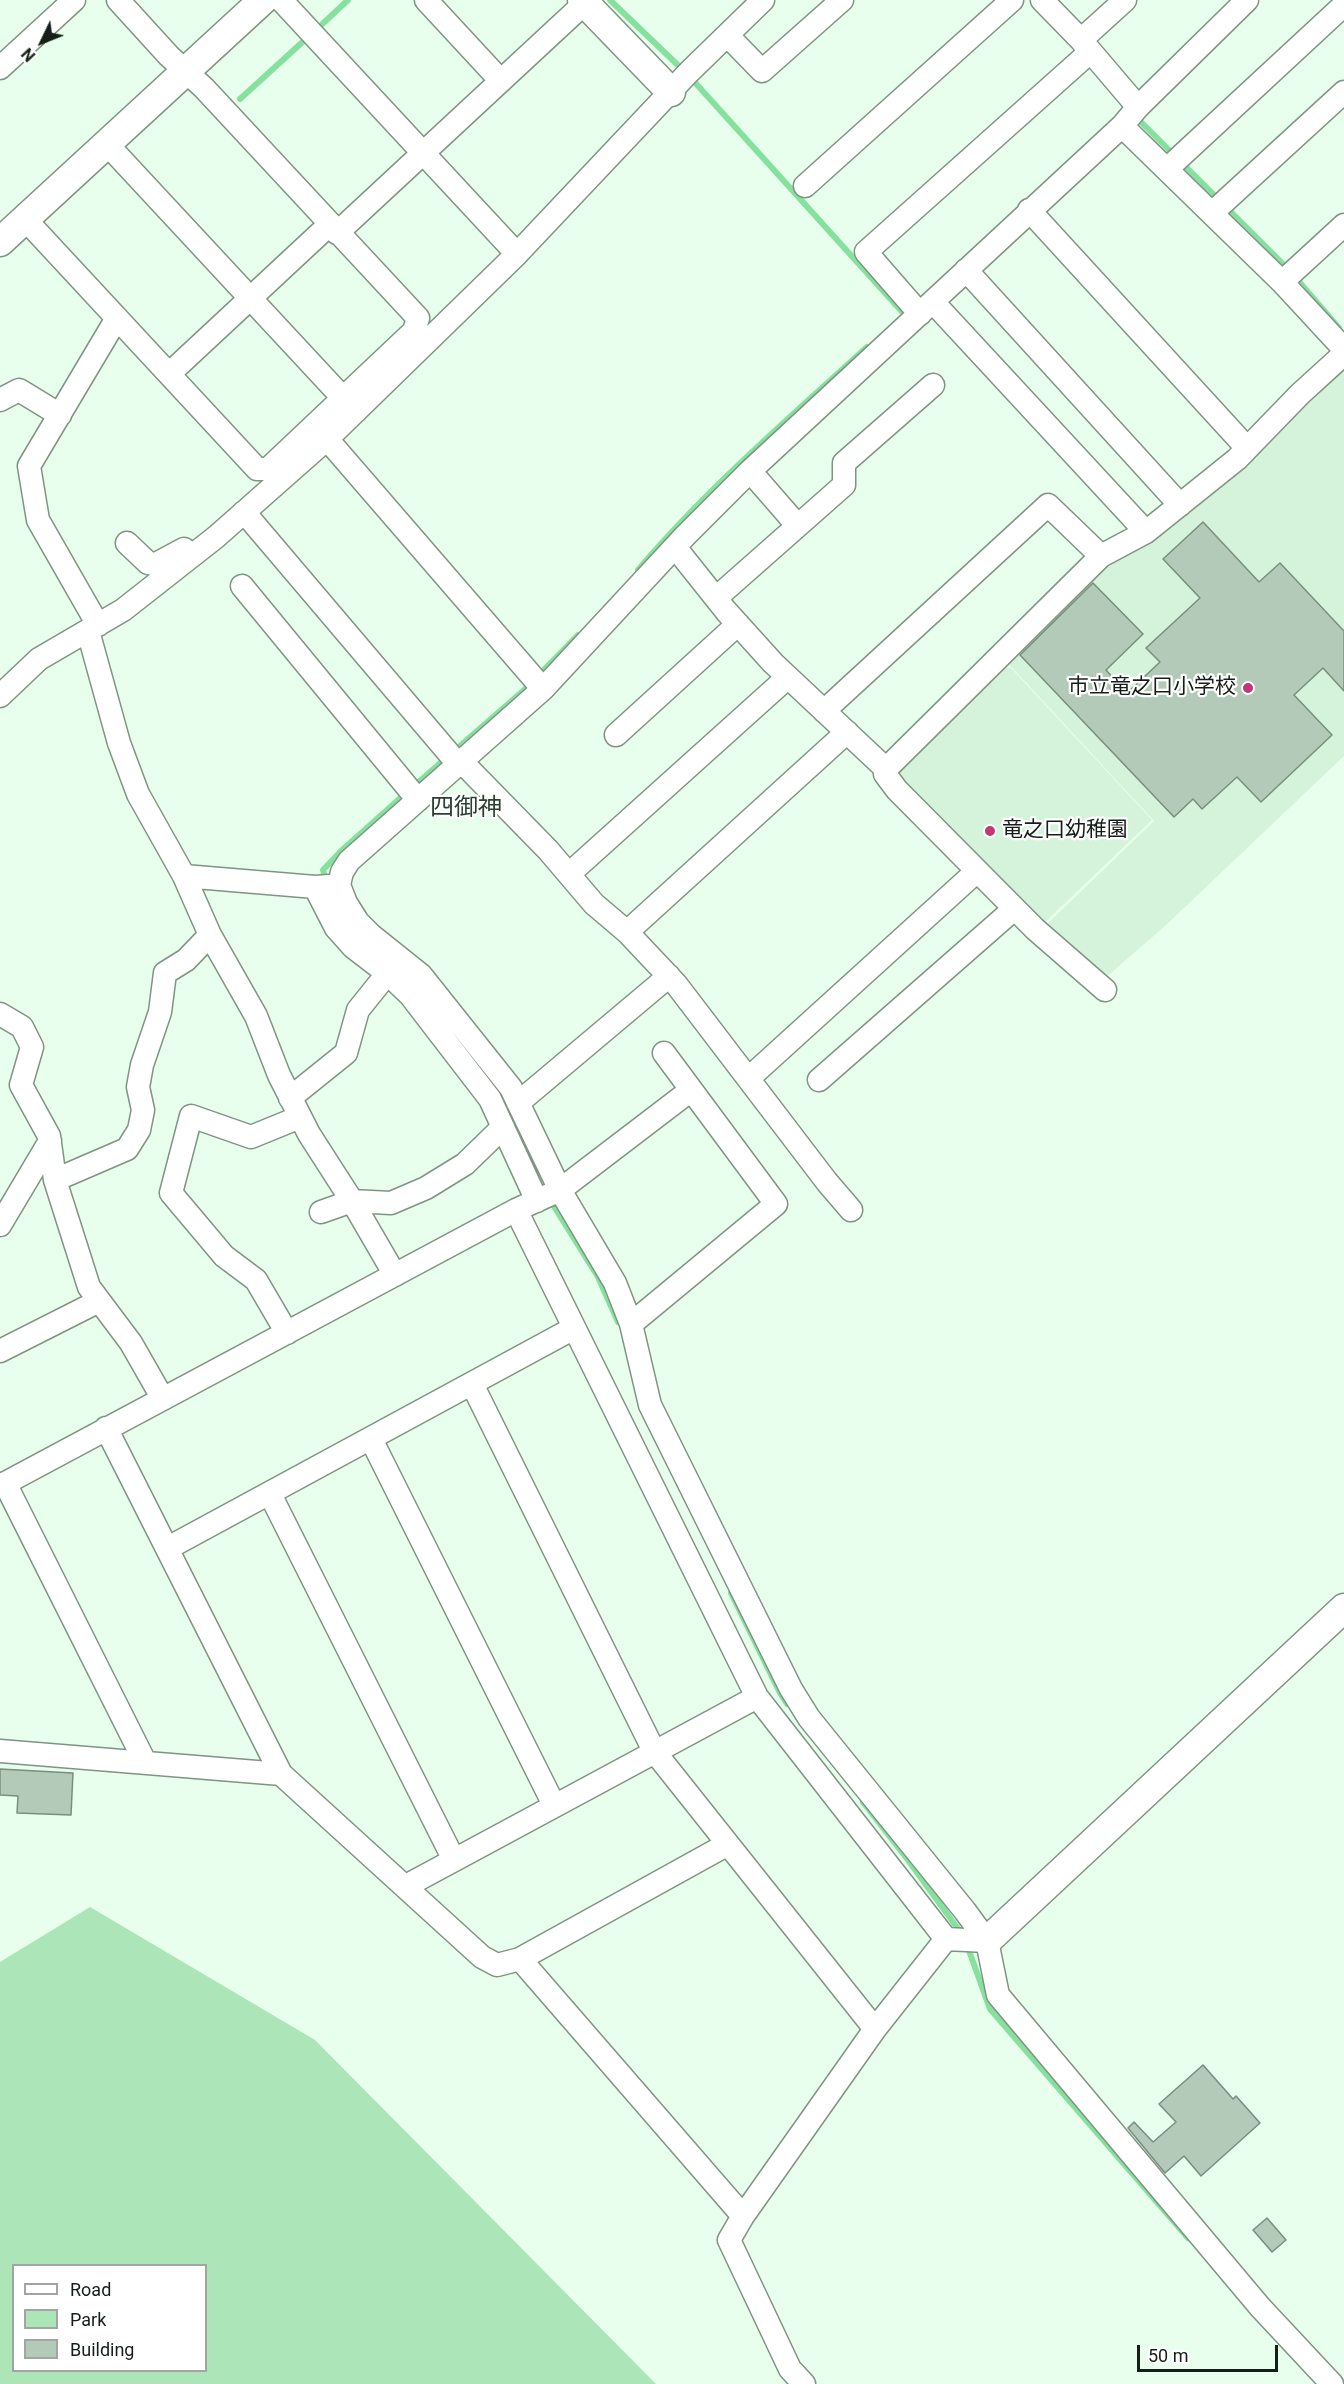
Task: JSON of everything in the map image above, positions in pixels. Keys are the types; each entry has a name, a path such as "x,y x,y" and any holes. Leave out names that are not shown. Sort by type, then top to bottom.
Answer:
{"street":[{"path":"0,68 74,0"},
{"path":"25,219 256,469 268,469 414,331 418,318 204,88 169,56 118,0"},
{"path":"0,242 263,0"},
{"path":"281,0 517,254"},
{"path":"426,0 501,81"},
{"path":"0,695 39,659 123,610 216,537 327,439 517,254 681,81 763,0"},
{"path":"728,36 762,72 842,0"},
{"path":"806,186 1012,0"},
{"path":"1042,0 1086,46 1138,107"},
{"path":"1125,0 1086,46 866,252 927,308 1146,532"},
{"path":"184,876 326,886 342,872 349,861 411,792 454,758 537,682 750,471 1122,126 1138,107 1247,0"},
{"path":"169,374 250,299 422,153 585,1 681,81"},
{"path":"1174,163 1344,5"},
{"path":"1219,207 1344,92"},
{"path":"1122,126 1174,163 1288,276 1344,349"},
{"path":"106,143 343,398"},
{"path":"1029,210 1247,448"},
{"path":"1288,276 1344,225"},
{"path":"966,270 1180,505"},
{"path":"117,318 28,466 38,520 93,628 119,743 138,794 184,876 210,935 256,1016 279,1075 295,1107 352,1200 394,1275"},
{"path":"1105,990 1014,909 897,790 885,774 886,769 1101,556 1146,532 1237,459 1300,394 1344,354"},
{"path":"716,597 844,485 844,464 933,385"},
{"path":"0,400 19,390 60,415"},
{"path":"327,439 537,682"},
{"path":"750,471 797,525"},
{"path":"824,711 1048,505 1101,556"},
{"path":"244,512 454,758 549,850 594,904 627,932 669,976 851,1210"},
{"path":"127,543 148,563 156,564 182,549 216,537"},
{"path":"675,547 738,624 788,678 886,769"},
{"path":"242,586 411,792"},
{"path":"616,735 738,624"},
{"path":"569,874 788,678"},
{"path":"627,932 847,732"},
{"path":"749,1078 977,871"},
{"path":"326,886 336,928 353,947 421,975 511,1088 560,1190 615,1283 631,1324 650,1405 791,1689 809,1718 987,1941 999,1995 1260,2307 1332,2384"},
{"path":"819,1080 1014,909"},
{"path":"55,1180 127,1149 139,1130 143,1110 138,1088 142,1065 160,1012 165,973 186,960 210,935"},
{"path":"287,1333 256,1280 224,1256 171,1192 191,1116 251,1137 295,1107 345,1053 358,1011 394,965"},
{"path":"394,965 410,995 490,1099 537,1201"},
{"path":"518,1103 669,976"},
{"path":"0,1014 22,1027 32,1047 21,1084 50,1141 55,1180 89,1287 131,1343 163,1399"},
{"path":"631,1324 776,1204 664,1053"},
{"path":"145,1762 3,1485 516,1210 560,1190 691,1090"},
{"path":"321,1212 352,1200 391,1203 426,1188 465,1164 503,1127"},
{"path":"0,1225 50,1141"},
{"path":"516,1210 756,1697 946,1939 987,1941 1344,1608"},
{"path":"0,1351 99,1301"},
{"path":"168,1548 574,1328"},
{"path":"472,1384 654,1751 875,2029"},
{"path":"106,1428 281,1774 482,1957 497,1965 520,1959 728,1844"},
{"path":"371,1439 554,1805"},
{"path":"270,1494 454,1860"},
{"path":"406,1886 756,1697"},
{"path":"1,1748 281,1774"},
{"path":"804,2384 790,2369 729,2240 743,2216 875,2029 946,1939"},
{"path":"520,1959 743,2216"}],"shaded area":[{"path":"1335,370 1344,370 1344,756 1165,926 1104,979 1045,926 1154,821 1006,661 1099,569"},
{"path":"1003,667 1011,668 1152,820 1042,925 893,775"}],"green space":[{"path":"90,1907 315,2040 656,2384 0,2384 0,1962"}],"building":[{"path":"1203,522 1259,582 1280,563 1344,631 1344,691 1323,668 1294,695 1332,735 1261,802 1237,777 1202,809 1193,799 1174,817 1020,655 1093,583 1143,634 1106,670 1127,693 1160,662 1146,648 1200,598 1163,559"},
{"path":"0,1769 73,1773 71,1815 17,1813 18,1796 0,1795"},
{"path":"1203,2065 1233,2099 1236,2096 1260,2123 1201,2176 1184,2156 1165,2173 1128,2128 1134,2122 1153,2142 1176,2122 1159,2104"},
{"path":"1267,2218 1286,2240 1272,2252 1253,2230"}],"waterway":[{"path":"316,30 348,0"},
{"path":"610,0 683,70"},
{"path":"240,99 308,37"},
{"path":"690,77 904,314"},
{"path":"1142,123 1288,269"},
{"path":"1295,277 1339,328"},
{"path":"638,570 720,483 867,347"},
{"path":"414,786 523,691 578,635"},
{"path":"326,881 323,870 406,793"},
{"path":"482,1071 501,1093 512,1120"},
{"path":"550,1200 598,1277 618,1322"},
{"path":"731,1593 787,1704"},
{"path":"863,1802 961,1933"},
{"path":"967,1945 990,2009 1188,2238"}],"place":[{"name":"市立竜之口小学校","path":"1248,688"},
{"name":"竜之口幼稚園","path":"990,831"}],"district":[{"name":"四御神","path":"466,809"}]}
